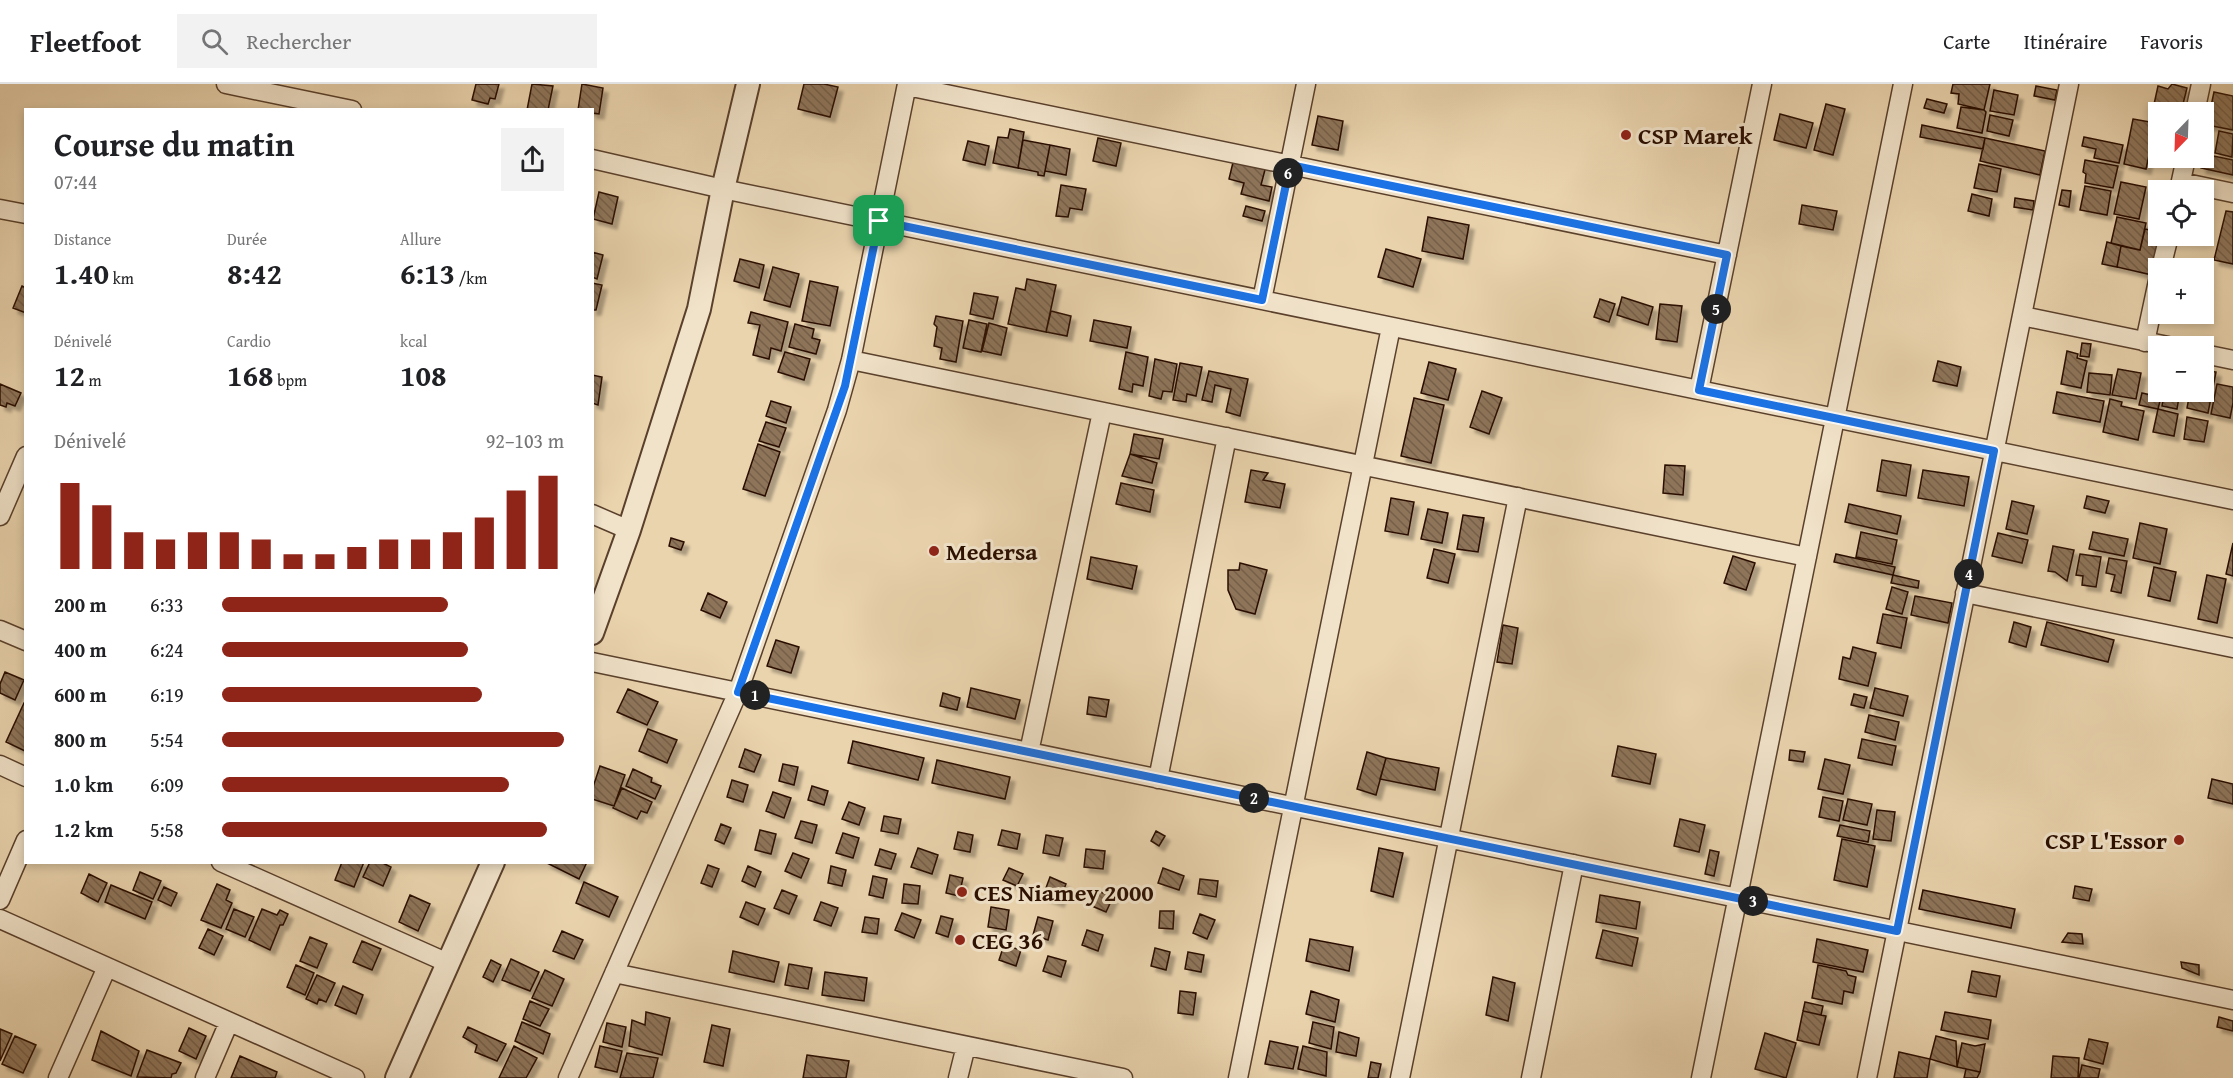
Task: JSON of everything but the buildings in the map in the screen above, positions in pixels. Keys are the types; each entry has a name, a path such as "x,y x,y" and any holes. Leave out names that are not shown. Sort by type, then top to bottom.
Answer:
{"street":[{"path":"226,84 343,108"},
{"path":"594,627 628,530 699,309 723,189 748,84"},
{"path":"1262,300 1306,84"},
{"path":"1699,390 1762,84"},
{"path":"1701,1078 1903,84"},
{"path":"1867,1078 2069,84"},
{"path":"2197,102 2201,84"},
{"path":"568,1078 738,692 837,410 851,360 907,85 1727,255"},
{"path":"594,159 723,189 2233,500"},
{"path":"2214,190 2233,193"},
{"path":"0,209 24,214"},
{"path":"2022,316 2148,342"},
{"path":"2145,342 2149,324"},
{"path":"1238,1078 1390,327"},
{"path":"2214,356 2233,360"},
{"path":"851,360 1807,557"},
{"path":"1029,752 1102,412"},
{"path":"1158,778 1227,437"},
{"path":"0,516 24,461"},
{"path":"1400,1078 1518,497"},
{"path":"594,515 628,530"},
{"path":"1965,593 2233,648"},
{"path":"0,630 24,640"},
{"path":"594,662 2233,1000"},
{"path":"0,765 24,776"},
{"path":"0,900 24,845"},
{"path":"225,864 448,963"},
{"path":"397,1078 492,864"},
{"path":"1531,1078 1574,864"},
{"path":"0,919 355,1078"},
{"path":"58,1078 107,967"},
{"path":"615,973 1123,1078"},
{"path":"205,1078 230,1022"},
{"path":"958,1078 966,1046"}],"place":[{"name":"CSP Marek","path":"1626,135"},
{"name":"Medersa","path":"934,551"},
{"name":"CSP L'Essor","path":"2179,840"},
{"name":"CES Niamey 2000","path":"962,892"},
{"name":"CEG 36","path":"960,940"}],"route":[{"path":"1290,165 1727,255 1699,390 1994,451 1897,931 738,692 845,386 879,221 1262,300 1290,165"}]}
